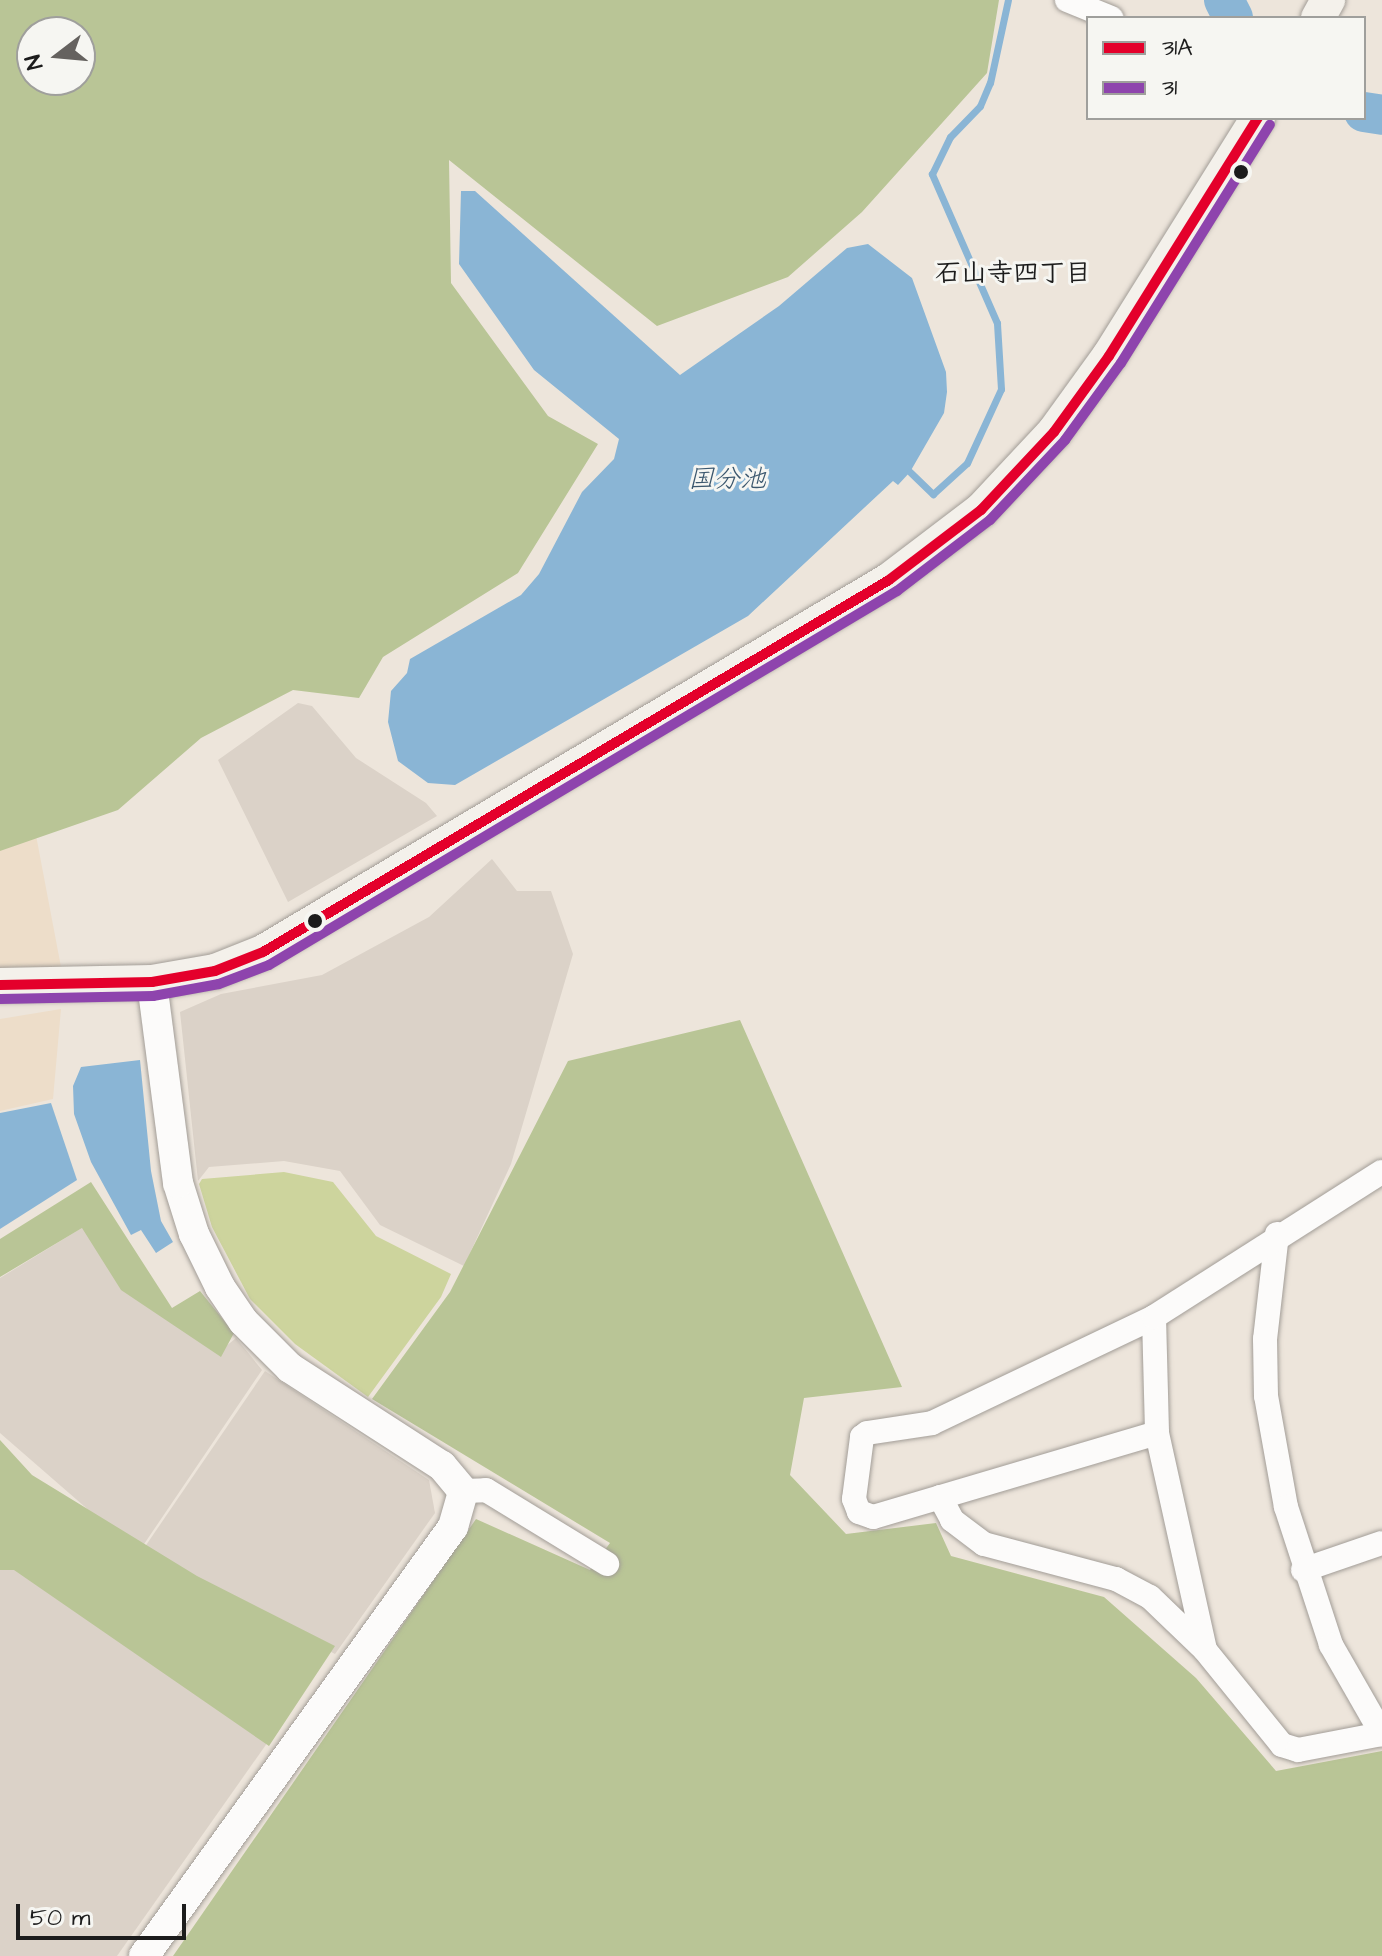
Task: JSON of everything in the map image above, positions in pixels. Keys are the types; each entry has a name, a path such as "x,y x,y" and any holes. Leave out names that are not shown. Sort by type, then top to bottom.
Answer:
{"main road":[{"path":"0,985 152,982 215,971 310,927 932,549 981,510 1054,432 1109,356 1257,120"}],"street":[{"path":"1067,0 1106,16"},
{"path":"144,1956 453,1527 461,1513 463,1491 442,1466 290,1368 243,1321 220,1287 194,1234 178,1183 152,982"},
{"path":"1157,1433 873,1517 859,1512 854,1499 862,1437 932,1423 1154,1317 1277,1234 1382,1172"},
{"path":"940,1497 967,1535 1010,1553 1116,1579 1150,1597 1205,1650 1282,1745 1309,1748 1382,1734 1331,1645 1303,1570 1266,1396 1265,1339 1277,1234"},
{"path":"1154,1317 1157,1433 1205,1650"},
{"path":"463,1491 486,1490 607,1564"},
{"path":"1303,1570 1382,1543"}],"shaded area":[{"path":"298,703 312,706 356,758 426,803 437,816 288,902 218,760"},
{"path":"35,830 61,967 0,968 0,841"},
{"path":"492,859 517,891 551,891 573,954 511,1164 464,1266 380,1225 340,1171 284,1161 209,1167 198,1181 180,1012 221,994 322,975 429,917"},
{"path":"61,1009 53,1099 0,1111 0,1019"},
{"path":"85,1226 123,1288 219,1352 236,1338 262,1370 138,1553 0,1433 0,1278"},
{"path":"265,1371 429,1480 435,1513 335,1654 140,1554"},
{"path":"0,1565 17,1565 270,1739 117,1956 0,1956"}],"green space":[{"path":"0,0 999,0 987,73 862,212 788,277 657,326 449,160 451,283 548,416 598,444 518,573 383,657 359,698 293,690 201,738 118,810 0,851"},
{"path":"740,1020 902,1387 804,1398 790,1475 846,1534 936,1523 951,1556 1104,1597 1196,1678 1276,1771 1382,1751 1382,1956 173,1956 476,1519 590,1570 610,1543 372,1399 450,1292 568,1061"},
{"path":"284,1172 333,1182 376,1236 451,1274 441,1297 368,1397 295,1344 250,1299 212,1227 199,1184 202,1179"},
{"path":"91,1182 172,1308 200,1291 234,1333 221,1357 121,1290 82,1228 0,1277 0,1239"},
{"path":"0,1440 32,1475 197,1576 335,1646 269,1746 14,1570 0,1570"}],"water":[{"name":"国分池","path":"461,191 475,191 680,375 779,306 847,248 868,244 912,278 946,372 947,392 944,413 910,472 898,485 893,481 748,616 455,785 428,783 398,761 388,722 391,691 407,673 410,659 521,595 539,574 582,492 614,459 619,439 534,370 459,264"},
{"path":"140,1060 151,1171 161,1221 173,1242 156,1253 141,1230 131,1235 91,1162 74,1114 73,1086 81,1067"},
{"path":"51,1103 77,1180 0,1229 0,1113"}],"waterway":[{"path":"910,472 933,494 967,463 1001,389 997,323 932,174 950,137 980,106 990,83 1008,0"},
{"path":"1224,0 1232,16"},
{"path":"1366,112 1382,115"}],"transit line":[{"name":"31A","path":"0,985 152,982 215,971 263,952 889,580 981,510 1054,432 1109,356 1257,120"},
{"name":"31","path":"0,999 153,996 219,984 269,965 897,591 990,520 1065,440 1121,363 1270,125"}],"district":[{"name":"石山寺四丁目","path":"1013,274"}]}
